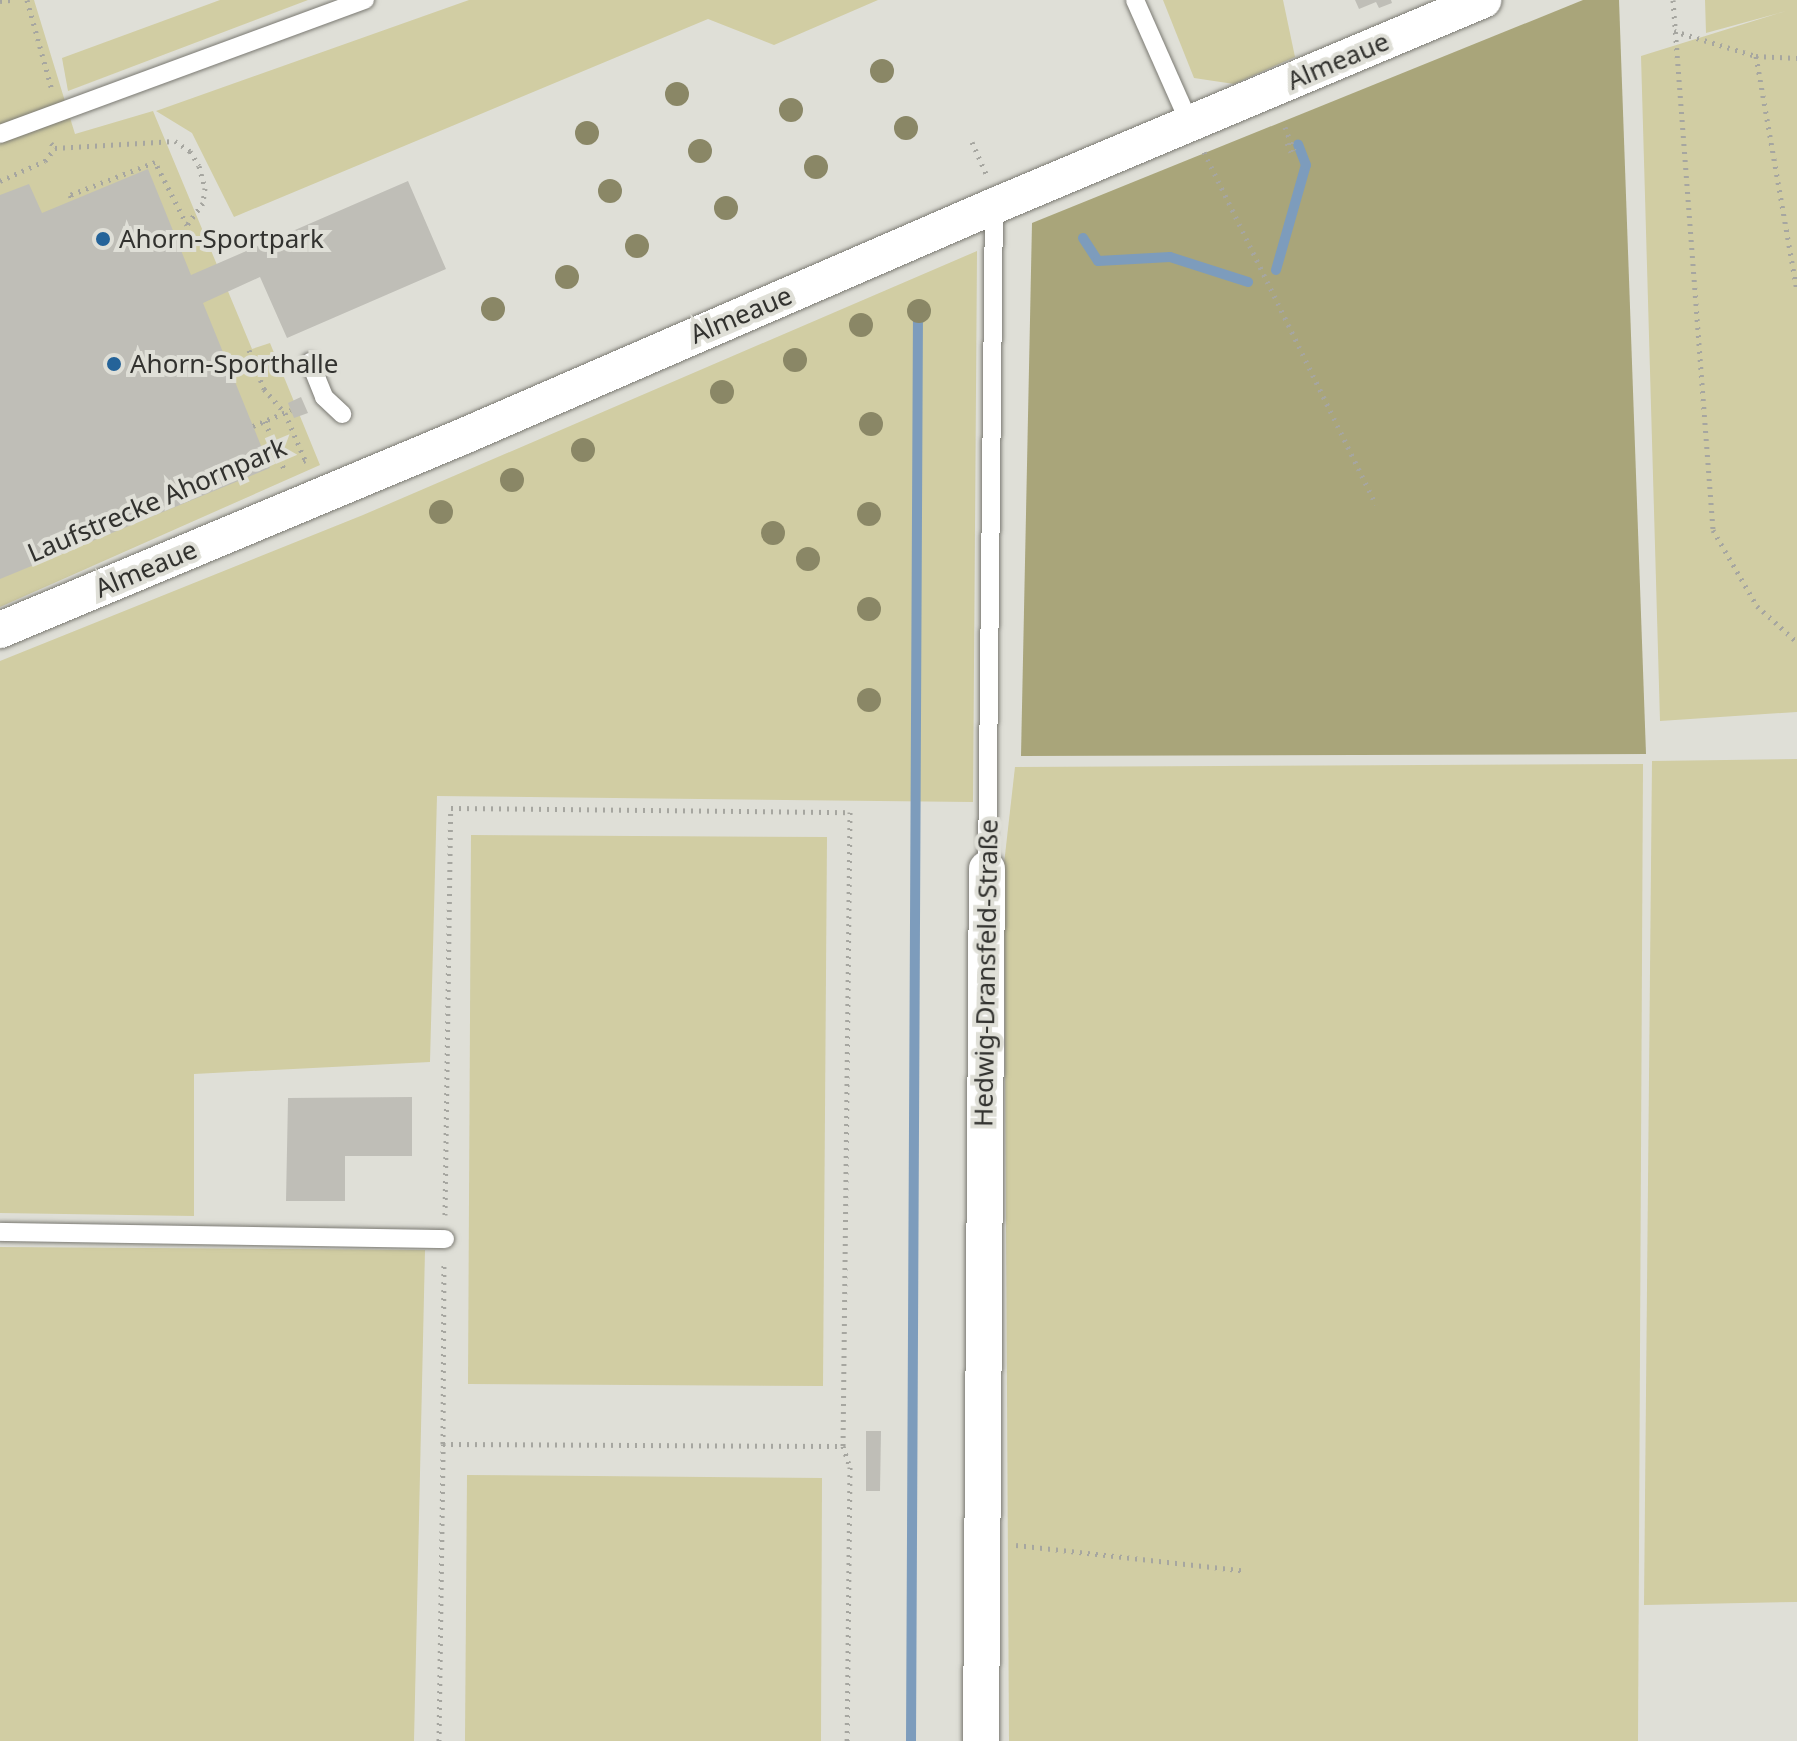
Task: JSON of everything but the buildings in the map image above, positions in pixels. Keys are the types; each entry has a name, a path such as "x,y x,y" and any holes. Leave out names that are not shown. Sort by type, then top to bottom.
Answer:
{"street":[{"name":"Almeaue","path":"0,630 464,436 994,206 1483,0"},
{"name":"Hedwig-Dransfeld-Straße","path":"981,1741 987,869"}],"lane":[{"path":"0,134 365,0"},
{"path":"1135,0 1190,124"},
{"name":"Hedwig-Dransfeld-Straße","path":"987,869 994,206"},
{"path":"310,362 324,397 342,414"},
{"path":"0,1232 445,1239"}],"path":[{"path":"0,1 11,0"},
{"path":"27,0 54,95"},
{"path":"1673,0 1713,530 1757,606 1797,642"},
{"path":"1674,31 1756,56 1797,58"},
{"path":"1756,56 1797,291"},
{"path":"1190,124 1376,504"},
{"path":"1285,127 1292,151 1287,143"},
{"path":"47,136 55,148"},
{"path":"0,181 45,161 55,148 175,141 190,151 199,166 205,188 203,203 187,225 155,162 70,195 73,200"},
{"name":"Laufstrecke Ahornpark","path":"249,350 264,389 288,412 305,460 270,475"},
{"path":"253,426 288,412"},
{"path":"265,421 284,469"},
{"path":"439,1741 451,808 850,812 843,1446 850,1467 847,1741"},
{"path":"443,1444 843,1446"},
{"path":"1043,1546 1246,1571"}],"shaded area":[{"name":"Ahorn-Sportpark","path":"0,0 34,0 75,134 153,111 252,349 270,343 320,465 0,607"},
{"path":"220,0 308,0 68,91 62,58"},
{"path":"469,0 878,0 774,45 708,19 234,217 192,133 156,111"},
{"path":"1163,0 1283,0 1295,57 1234,84 1194,78"},
{"path":"1583,0 1619,0 1646,754 1021,756 1032,223"},
{"path":"1705,0 1797,0 1797,712 1660,721 1641,56 1786,11 1706,33"},
{"path":"977,251 973,802 437,796 430,1062 194,1074 194,1216 0,1213 0,661 363,515"},
{"path":"1797,759 1797,1602 1644,1605 1652,761"},
{"path":"1643,764 1638,1741 1009,1741 1004,864 1015,767"},
{"path":"471,835 827,837 823,1386 468,1384"},
{"path":"0,1247 425,1250 414,1741 0,1741"},
{"path":"467,1475 822,1478 821,1741 465,1741"}],"waterway":[{"path":"1276,270 1306,165 1298,144"},
{"path":"1083,238 1098,261 1170,257 1248,282"},
{"path":"911,1741 918,315"}],"place":[{"name":"Ahorn-Sportpark","path":"103,239"},
{"name":"Ahorn-Sporthalle","path":"114,364"}]}
